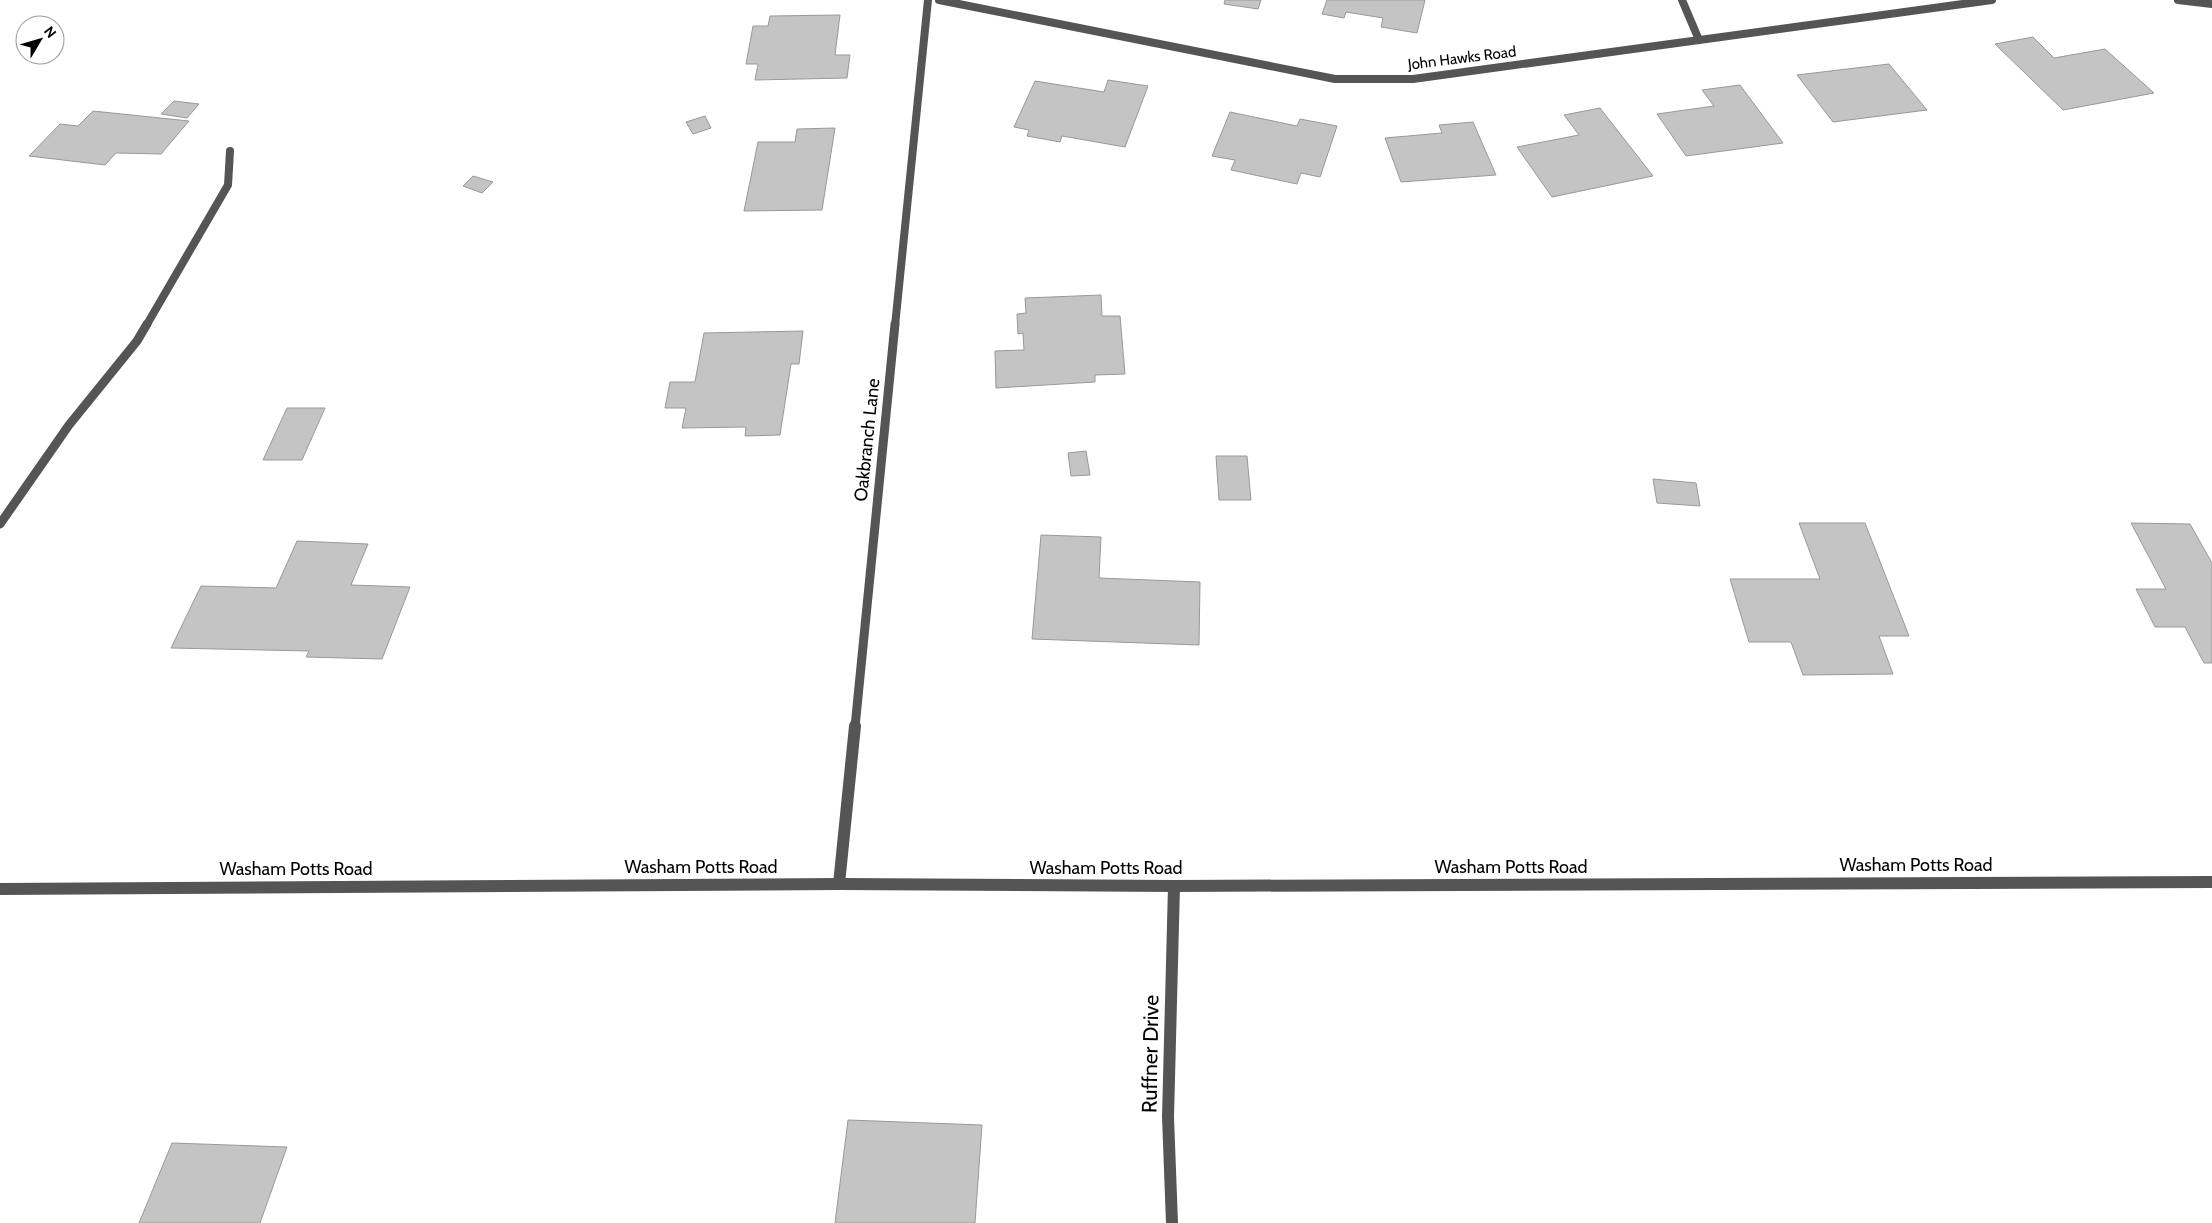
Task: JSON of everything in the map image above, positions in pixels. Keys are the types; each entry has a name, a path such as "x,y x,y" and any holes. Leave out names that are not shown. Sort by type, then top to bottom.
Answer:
{"street":[{"name":"Oakbranch Lane","path":"839,884 928,0"},
{"name":"John Hawks Road","path":"939,0 1335,79 1413,79 1992,0"},
{"path":"1682,0 1699,40"},
{"path":"2178,0 2212,4"},
{"path":"0,524 69,425 137,342 228,185 230,151"},
{"name":"Washam Potts Road","path":"0,889 839,884 1174,886 2212,882"},
{"name":"Ruffner Drive","path":"1172,1223 1168,1117 1174,886"}],"building":[{"path":"1225,0 1261,0 1258,9 1224,4"},
{"path":"1327,0 1425,0 1417,33 1381,27 1383,18 1346,12 1344,18 1322,14"},
{"path":"840,15 835,55 850,55 847,78 755,80 758,64 746,64 753,26 768,26 770,16"},
{"path":"2033,37 2054,58 2105,49 2154,93 2063,110 1995,44"},
{"path":"1889,64 1927,110 1833,122 1797,75"},
{"path":"1108,80 1148,86 1125,147 1062,136 1060,142 1027,136 1029,130 1014,127 1035,81 1104,92"},
{"path":"1740,85 1783,143 1686,156 1657,114 1714,106 1702,90"},
{"path":"174,101 199,104 187,118 161,114"},
{"path":"1600,108 1653,176 1552,197 1517,147 1579,135 1564,115"},
{"path":"93,111 189,121 161,154 116,153 105,165 29,156 60,124 78,126"},
{"path":"1230,112 1297,126 1300,119 1337,126 1320,177 1301,173 1297,184 1231,170 1235,160 1212,156"},
{"path":"705,116 711,128 693,134 686,122"},
{"path":"1473,122 1496,175 1401,182 1385,138 1442,133 1439,125"},
{"path":"835,128 822,210 744,211 758,142 795,142 797,129"},
{"path":"473,176 493,182 482,193 463,186"},
{"path":"1101,295 1102,316 1120,316 1125,374 1095,375 1095,382 996,388 995,351 1024,350 1023,333 1018,334 1017,314 1026,313 1025,298"},
{"path":"803,331 799,364 791,364 780,435 745,436 746,427 682,428 686,408 665,408 670,382 695,382 704,333"},
{"path":"287,408 325,408 302,460 263,460"},
{"path":"1086,451 1090,475 1071,476 1068,453"},
{"path":"1216,456 1247,456 1251,500 1219,500"},
{"path":"1653,479 1696,483 1700,506 1657,503"},
{"path":"1799,523 1865,523 1909,636 1879,636 1893,674 1803,675 1791,642 1749,642 1730,579 1820,579"},
{"path":"2131,523 2190,524 2212,563 2212,663 2204,663 2185,627 2155,627 2136,589 2166,589"},
{"path":"1041,535 1101,537 1099,578 1200,582 1199,645 1032,639"},
{"path":"297,541 368,544 351,585 410,587 382,659 306,657 309,651 171,648 201,586 276,588"},
{"path":"848,1120 982,1125 975,1223 835,1223"},
{"path":"172,1143 287,1147 260,1223 139,1223"}]}
